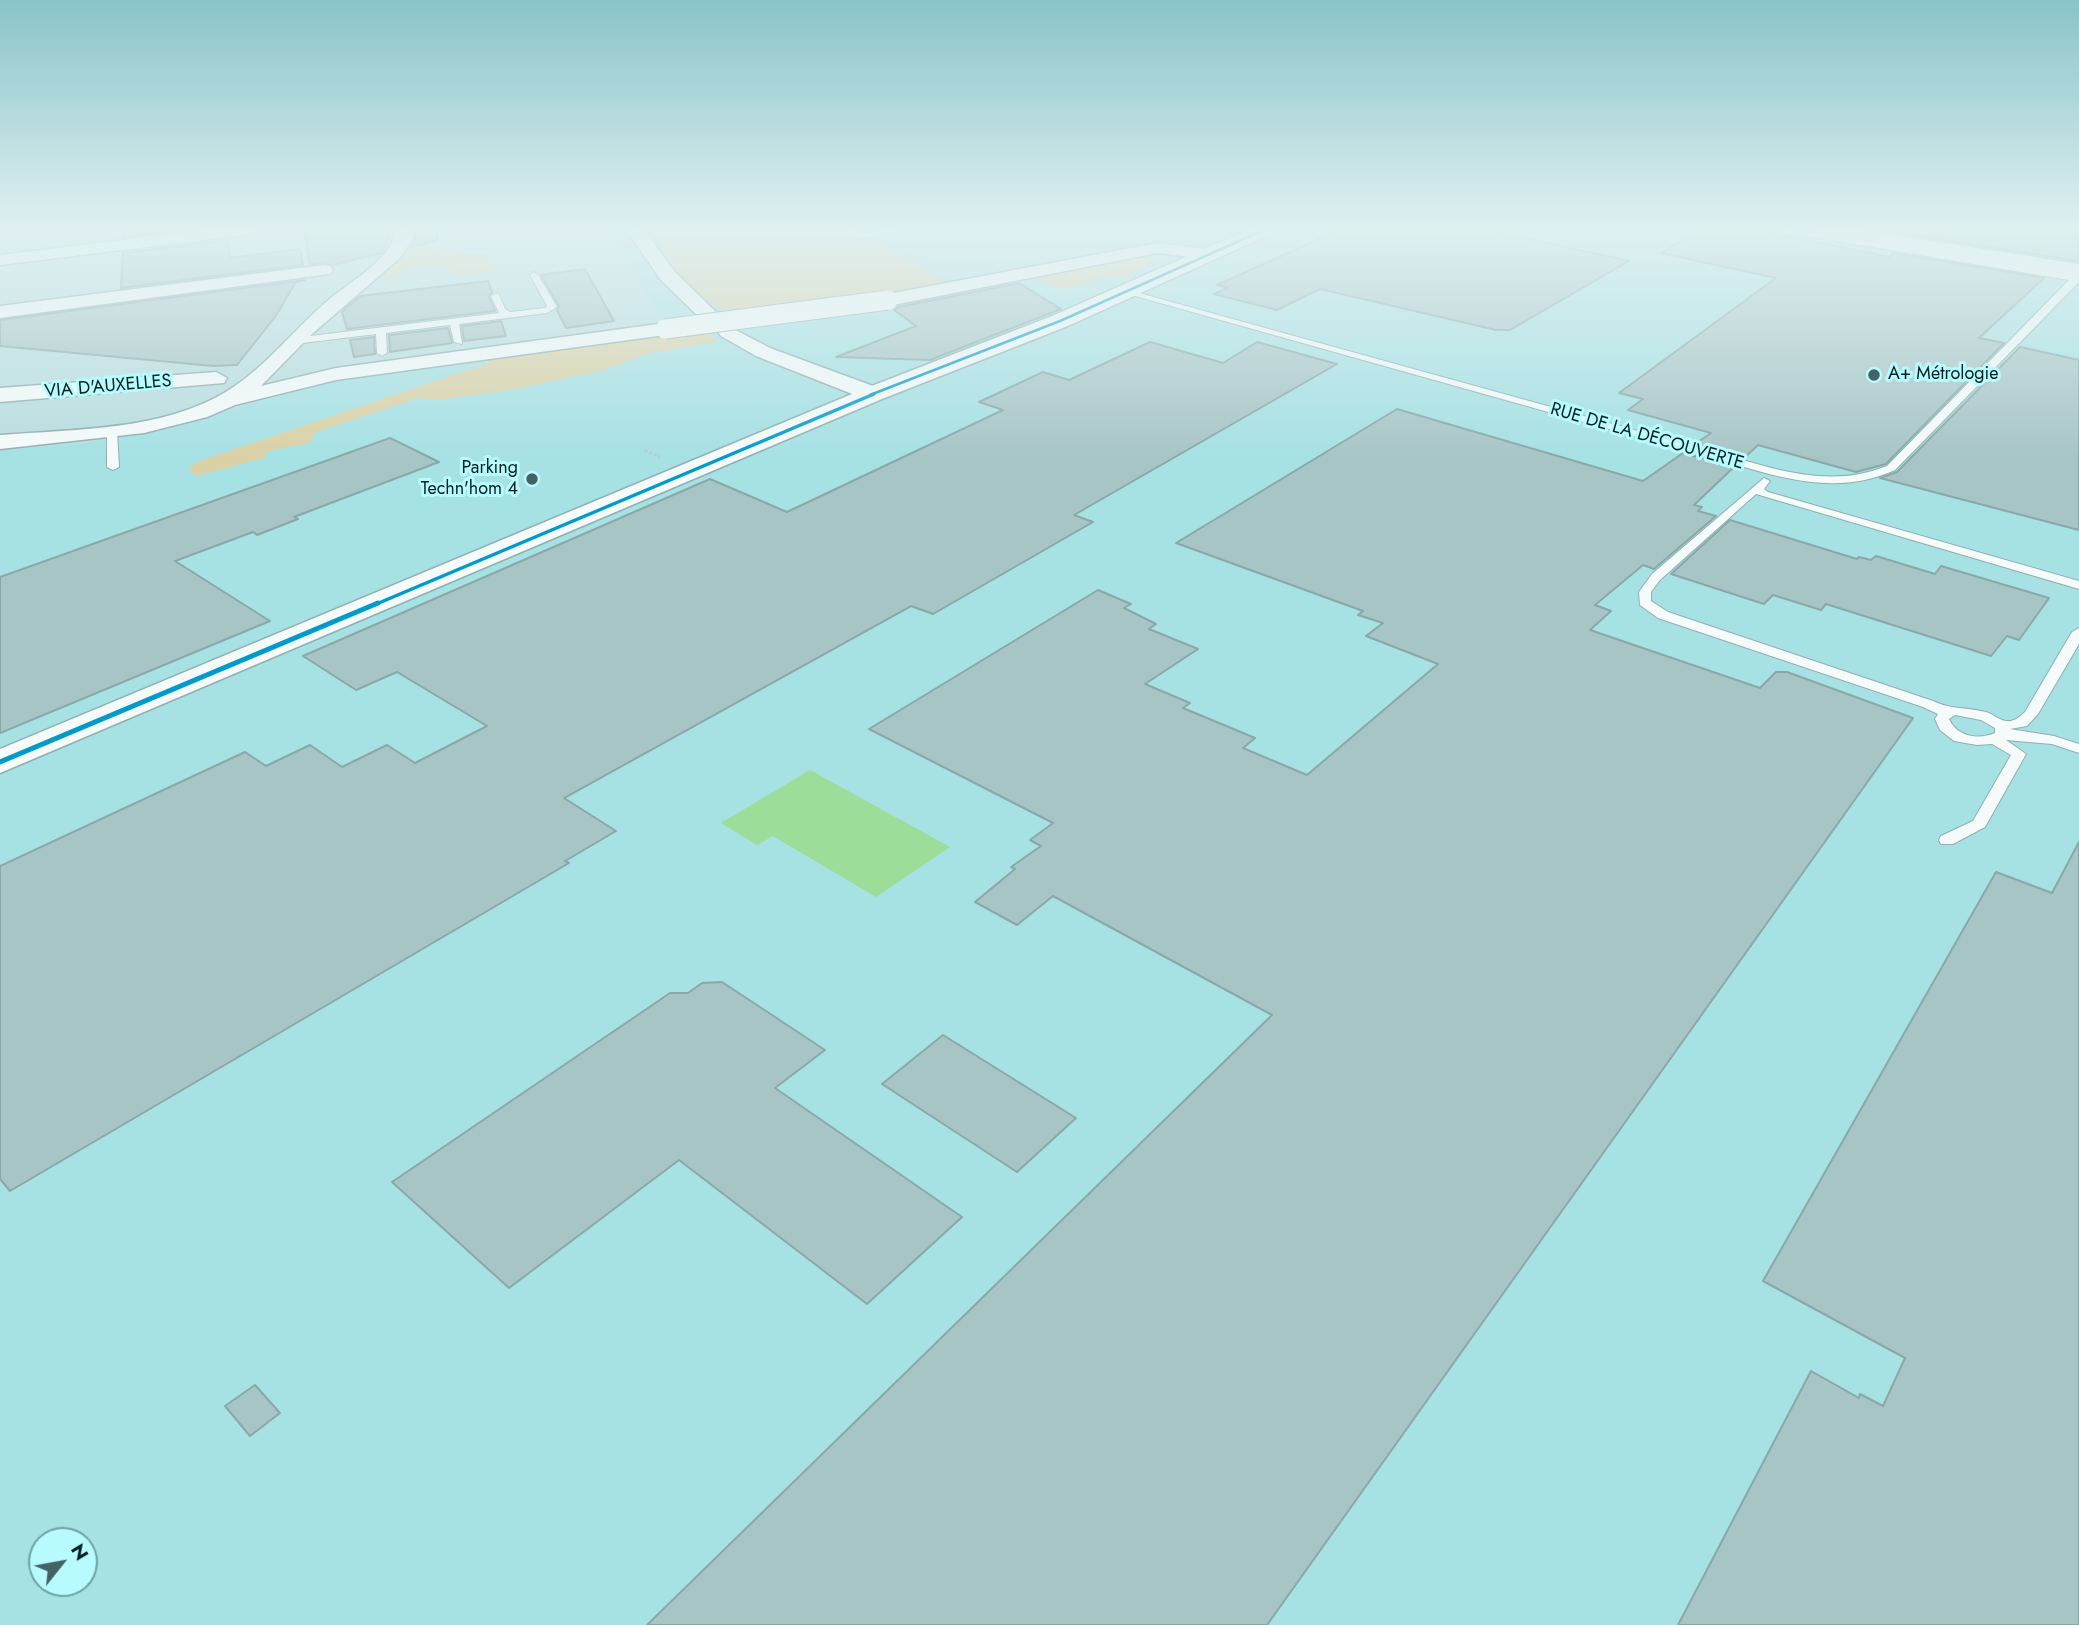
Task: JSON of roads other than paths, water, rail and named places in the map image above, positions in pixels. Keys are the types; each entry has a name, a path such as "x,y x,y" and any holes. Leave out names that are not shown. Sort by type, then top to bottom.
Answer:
{"street":[{"path":"0,312 55,305"},
{"path":"224,402 251,384 336,305"},
{"path":"698,305 708,315"},
{"path":"0,442 112,431 179,417 224,402 336,374 851,305"},
{"path":"0,762 873,394 1108,305"},
{"path":"728,331 763,352 873,394"},
{"name":"VIA D'AUXELLES","path":"0,396 216,378"}],"lane":[{"path":"499,305 508,316"},
{"path":"294,341 508,316 547,310 552,307 551,305"},
{"name":"RUE DE LA DÉCOUVERTE","path":"1170,305 1773,472 1799,478 1838,481 1869,479 1891,468 2049,305"},
{"path":"413,328 414,312"},
{"path":"454,323 458,342"},
{"path":"381,332 382,353"},
{"path":"112,431 113,467"},
{"path":"1773,472 1656,577 1645,592 1645,602 1663,615 1928,704 1945,713 1970,712 2000,733 2020,754 1979,824 1947,840"},
{"path":"1758,487 1756,490 1764,494 2079,585"},
{"path":"1945,713 1942,719 1944,726 1954,735 1988,742 2022,723 2031,714 2079,632"},
{"path":"2000,733 2054,740 2079,749"}],"place":[{"name":"A+ Métrologie","path":"1874,375"},
{"name":"Parking Techn'hom 4","path":"532,479"}]}
